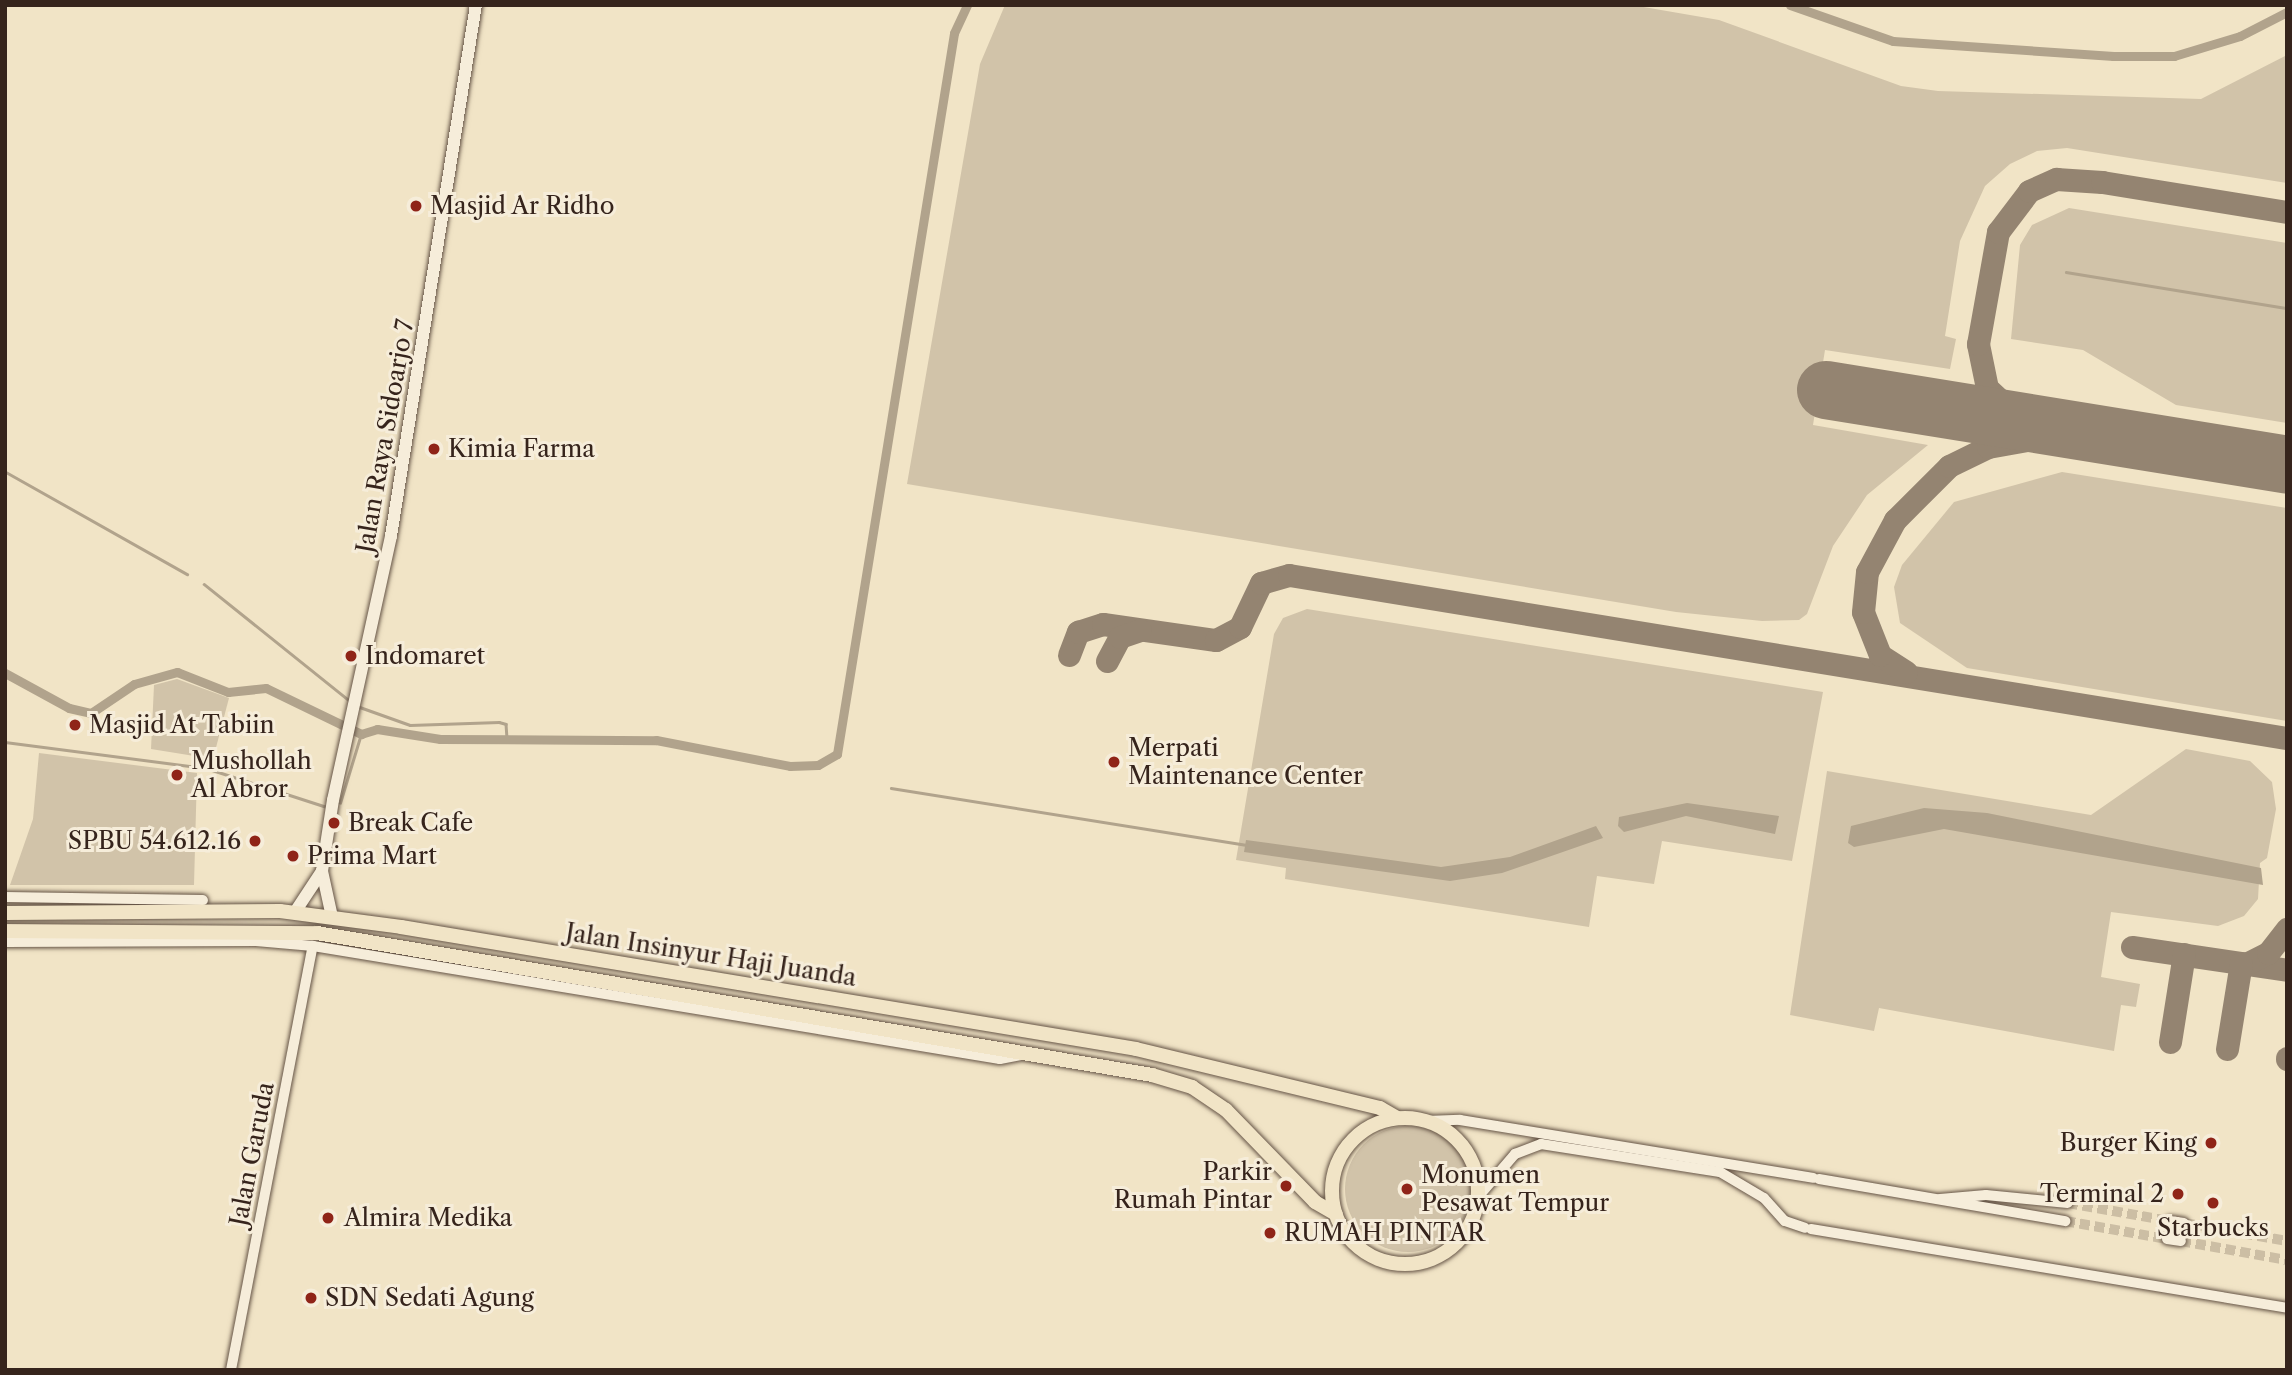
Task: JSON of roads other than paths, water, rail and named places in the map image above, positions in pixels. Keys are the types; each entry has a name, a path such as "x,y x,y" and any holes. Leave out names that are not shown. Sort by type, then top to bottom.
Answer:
{"highway":[{"name":"Jalan Insinyur Haji Juanda","path":"5,912 295,912 332,917 573,954 1196,1061 1380,1108 1397,1118"},
{"path":"59,913 59,932"},
{"name":"Jalan Insinyur Haji Juanda","path":"5,931 253,936 401,951 569,974 1030,1051 1192,1087 1258,1136 1315,1202 1336,1214"},
{"path":"569,974 573,954"},
{"path":"983,1043 986,1024"},
{"path":"1397,1118 1426,1121 1466,1150 1479,1197 1461,1238 1437,1256 1409,1264 1361,1249 1336,1214 1332,1182 1343,1152 1366,1129 1397,1118"}],"main road":[{"name":"Jalan Raya Sidoarjo 7","path":"332,917 322,871 354,693 393,523 476,5"},
{"name":"Jalan Raya Sidoarjo 7","path":"295,912 322,871"}],"street":[{"path":"5,897 204,900"},
{"name":"Jalan Insinyur Haji Juanda","path":"5,942 253,936 313,946 401,951 1000,1059 1030,1051"},
{"name":"Jalan Garuda","path":"231,1370 313,946"},
{"path":"1426,1121 1460,1120 2065,1222"},
{"path":"1479,1197 1515,1154 1541,1144 1720,1172 1763,1198 1785,1221 1808,1229 2287,1308"},
{"path":"1937,1200 1986,1195 2068,1203"},
{"path":"2170,1221 2184,1223"},
{"path":"2167,1239 2180,1241"}],"waterway":[{"path":"5,673 69,708 91,713 134,684 177,672 228,692 266,688 361,734 377,729 440,739 656,740 790,766 818,765 837,754 954,33 967,5"},
{"path":"1790,5 1893,41 2113,56 2174,56 2240,36 2287,12"},
{"path":"2066,272 2287,308"},
{"path":"6,472 187,574"},
{"path":"204,584 349,700"},
{"path":"357,706 410,725 499,722 506,724 507,739"},
{"path":"340,803 361,734"},
{"path":"5,742 206,768 324,806"},
{"path":"891,788 1246,845"}],"tunnel":[{"path":"2068,1203 2170,1221"},
{"path":"2065,1221 2167,1239"},
{"path":"2184,1223 2287,1241"},
{"path":"2181,1241 2287,1260"}],"place":[{"name":"Masjid Ar Ridho","path":"416,206"},
{"name":"Kimia Farma","path":"434,449"},
{"name":"Indomaret","path":"351,656"},
{"name":"Masjid At Tabiin","path":"75,725"},
{"name":"Merpati Maintenance Center","path":"1114,762"},
{"name":"Mushollah Al Abror","path":"177,775"},
{"name":"Break Cafe","path":"334,823"},
{"name":"SPBU 54.612.16","path":"255,841"},
{"name":"Prima Mart","path":"293,856"},
{"name":"Burger King","path":"2211,1143"},
{"name":"Parkir Rumah Pintar","path":"1286,1186"},
{"name":"Monumen Pesawat Tempur","path":"1407,1189"},
{"name":"Terminal 2","path":"2178,1194"},
{"name":"Starbucks","path":"2213,1203"},
{"name":"Almira Medika","path":"328,1218"},
{"name":"RUMAH PINTAR","path":"1270,1233"},
{"name":"SDN Sedati Agung","path":"311,1298"}]}
